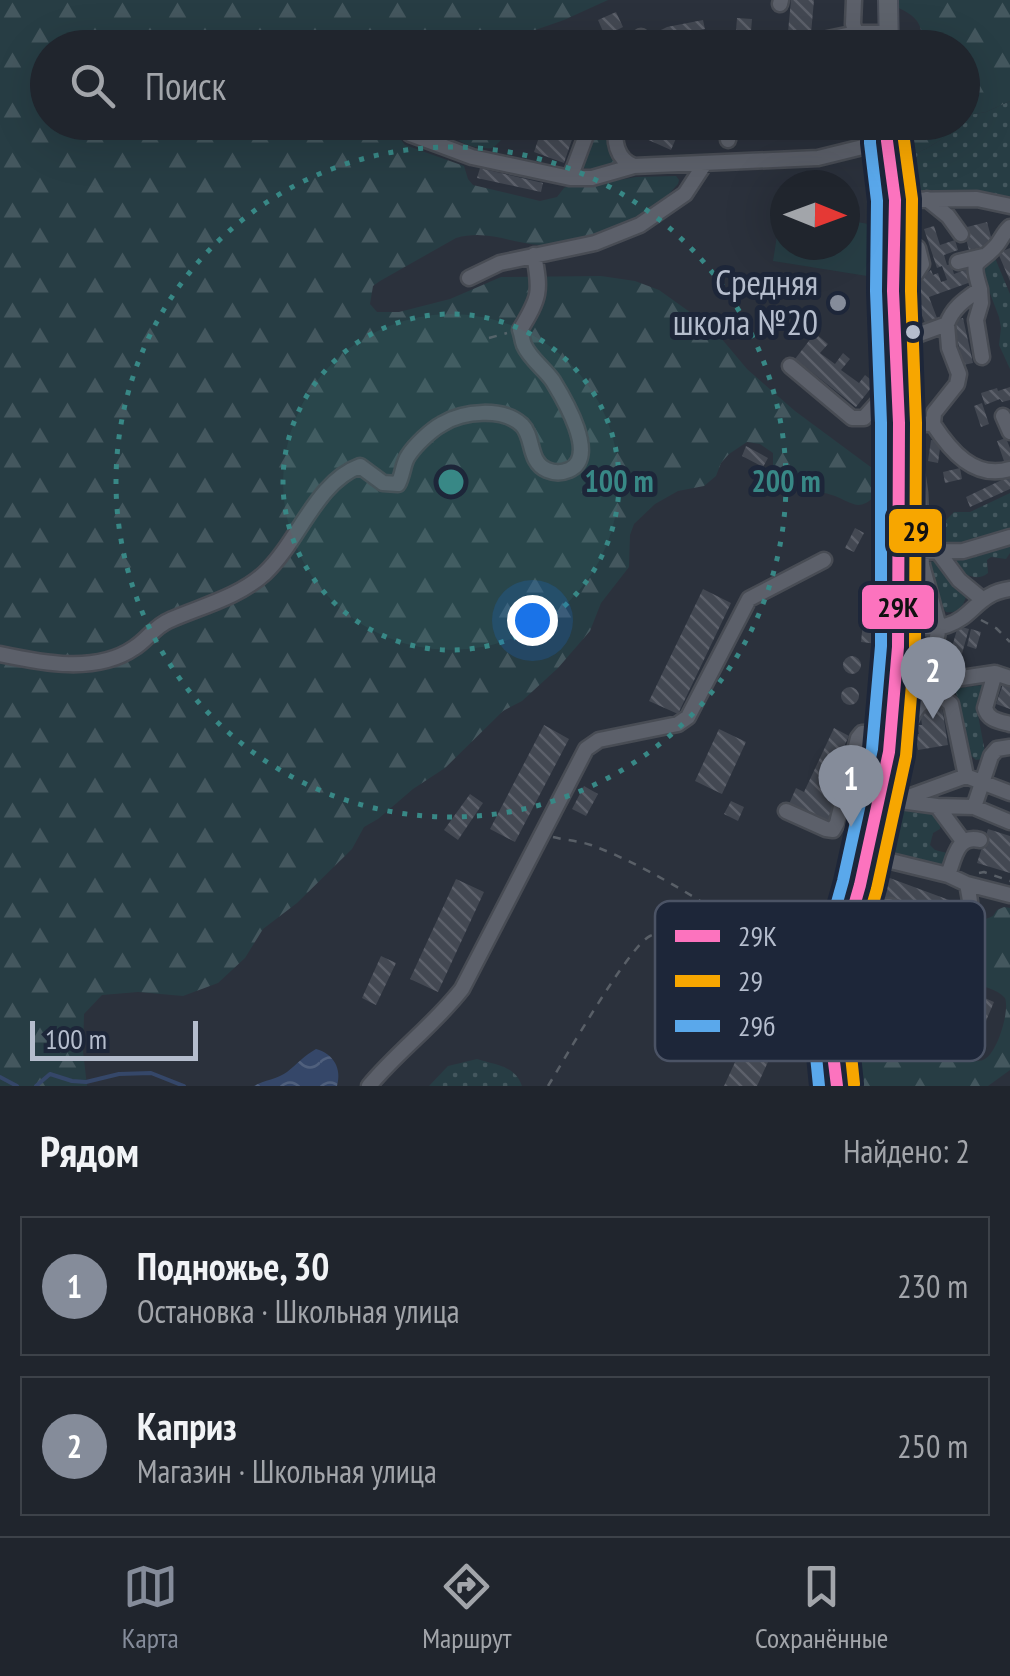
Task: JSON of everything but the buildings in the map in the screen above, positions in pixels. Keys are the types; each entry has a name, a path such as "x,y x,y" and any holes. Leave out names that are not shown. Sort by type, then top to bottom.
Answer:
{"main road":[{"path":"888,0 889,30"},
{"path":"854,901 892,733 898,648 902,417 893,291 895,200 888,140"},
{"path":"834,1061 838,1086"}],"lane":[{"path":"854,0 855,30"},
{"path":"426,140 472,157 570,178 592,178 634,166 818,158 866,140"},
{"path":"570,178 584,140"},
{"path":"617,140 619,156 634,166"},
{"path":"469,278 500,263 594,243 640,224 685,194 704,165"},
{"path":"926,198 948,216 961,234"},
{"path":"895,200 977,199 1010,206"},
{"path":"958,262 984,255 997,246 1010,227"},
{"path":"893,291 913,278 922,264 918,248 895,234"},
{"path":"0,654 76,664 104,662 135,648 162,623 233,596 265,573 328,487 345,472 360,466 383,483 398,484 406,458 440,424 462,416 508,416 525,428 532,454 542,468 556,473 577,465 582,455 576,428 551,378 524,346 520,330 536,303 540,286 534,254"},
{"path":"982,358 976,320 980,289 974,270 984,255"},
{"path":"933,424 934,413 959,374 949,348 947,324 958,305 980,289"},
{"path":"895,343 947,324"},
{"path":"786,811 833,830 858,738 862,733 892,733 905,727 929,690 939,627 924,574 917,479 902,417 889,398 881,399 864,418 852,418 790,366"},
{"path":"1003,416 1010,432"},
{"path":"902,417 933,424 955,454 988,470 1010,469"},
{"path":"900,552 963,551 1010,537"},
{"path":"938,553 959,580 982,599"},
{"path":"368,1086 384,1066 442,1015 462,990 586,749 599,740 678,724 688,718 749,598 824,560"},
{"path":"899,624 939,627 957,621 998,590 1010,589"},
{"path":"898,648 929,690 951,704 966,776"},
{"path":"929,690 994,673 1010,678"},
{"path":"994,673 986,713 1010,724"},
{"path":"974,807 991,756 997,748 1010,747"},
{"path":"900,800 966,776 1010,793"},
{"path":"878,798 974,807 1010,822"},
{"path":"937,806 963,841"},
{"path":"948,876 963,841 980,840"},
{"path":"866,855 972,879 1010,895"},
{"path":"972,879 972,901"}],"path":[{"path":"489,338 520,330"},
{"path":"966,613 996,628 1010,642"},
{"path":"540,834 588,844 699,901"},
{"path":"972,879 984,872 1010,881"},
{"path":"548,1086 628,959 646,938 655,935"}],"green space":[{"path":"0,0 608,0 535,30 30,30 30,140 402,140 405,145 464,166 473,185 540,201 557,197 570,185 676,176 678,184 651,209 586,237 553,245 488,236 456,238 373,286 370,304 377,312 399,312 450,299 501,277 601,276 635,281 659,290 701,320 747,369 795,411 872,468 879,483 873,498 858,505 795,488 773,476 773,453 760,444 747,442 729,454 716,476 704,486 678,491 655,504 634,524 629,567 601,603 590,631 558,668 522,701 503,711 445,768 364,827 352,849 297,903 263,929 245,958 218,983 183,996 138,992 102,995 84,1014 87,1086 0,1086"},
{"path":"896,0 1010,0 1010,101 980,113 980,30 921,30 918,22 896,7"},
{"path":"1010,101 1010,198 977,191 900,190 900,175 912,155 940,140 980,140 980,113"},
{"path":"459,140 501,140 493,148"},
{"path":"590,140 612,140 617,164 601,169 584,168"},
{"path":"895,140 940,140 912,155 905,171 896,173"},
{"path":"860,222 875,225 867,276 773,261 860,260"},
{"path":"995,258 1010,294 1010,369 999,345 999,317 983,275 984,264"},
{"path":"1010,493 1010,529 963,543 932,545 927,539 928,530 941,525 954,512 970,512"},
{"path":"1010,544 1006,559 987,560 988,573 984,576 971,576 956,567 957,560"},
{"path":"936,561 966,597 953,612 946,612 939,603 928,562"},
{"path":"983,685 977,710 985,752 983,759 976,760 969,754 956,692 959,688"},
{"path":"905,808 929,810 941,821 930,845 947,853 945,864 906,857 889,846 888,833 895,812"},
{"path":"1010,908 1010,1070 988,1086 847,1086 844,1061 985,1061 1001,1032 1006,1012 1005,998 985,987 985,919 997,910"},
{"path":"477,1059 509,1070 522,1086 429,1086 448,1066"}],"water":[{"path":"316,1049 335,1063 337,1086 254,1086 283,1074"}],"waterway":[{"path":"36,1086 50,1074 86,1082 119,1074 151,1073 184,1086"},
{"path":"0,1077 17,1086"}],"transit line":[{"name":"29б","path":"837,901 872,749 881,646 877,201 870,140"},
{"name":"29К","path":"855,901 889,752 898,647 895,200 887,140"},
{"name":"29","path":"874,901 906,756 915,648 912,199 904,140"},
{"name":"29б","path":"816,1061 819,1086"},
{"name":"29К","path":"834,1061 837,1086"},
{"name":"29","path":"852,1061 854,1084"}],"place":[{"name":"Средняя школа №20","path":"838,303"},
{"name":"Каприз","path":"933,719"},
{"name":"Подножье, 30","path":"851,827"}]}
